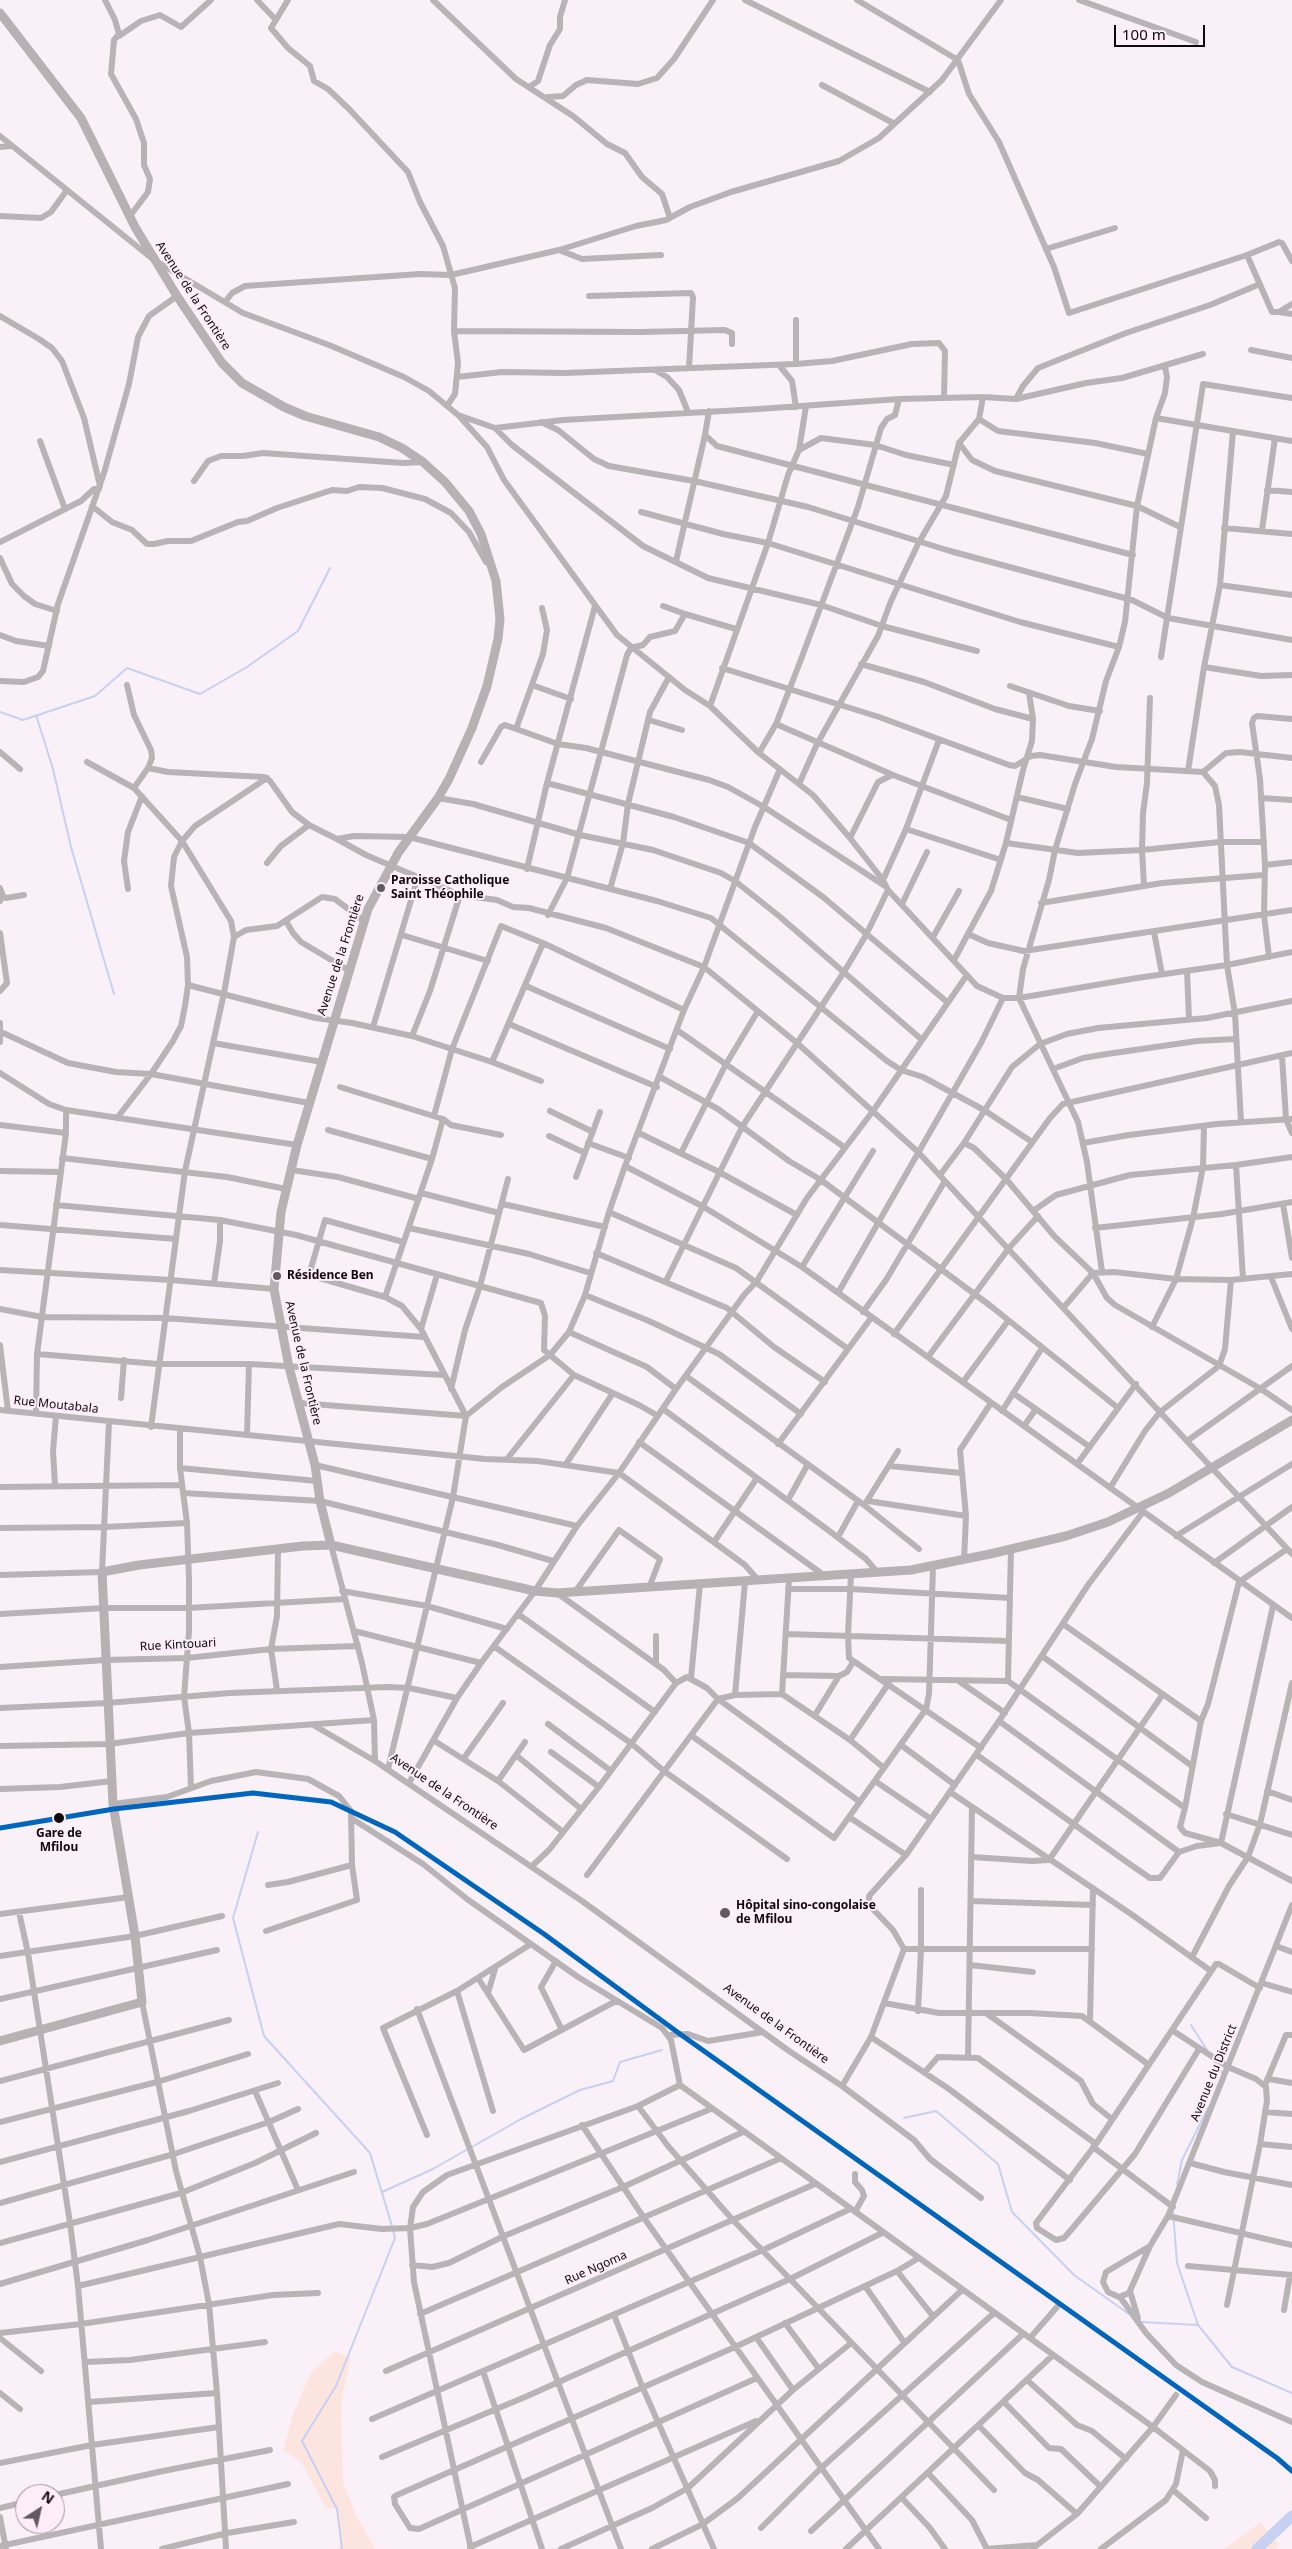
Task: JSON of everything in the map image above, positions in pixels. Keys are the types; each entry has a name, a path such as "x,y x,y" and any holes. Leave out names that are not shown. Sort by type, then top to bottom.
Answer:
{"street":[{"path":"105,0 115,20 119,36"},
{"path":"130,216 148,192 150,179 144,165 144,144 136,119 111,74 114,40 141,21 160,15 167,18 175,26 181,26 211,0"},
{"path":"257,0 276,20"},
{"path":"288,0 271,28 288,48 310,66 314,81 328,89 408,172 422,208 442,246 454,288 457,377 455,394 447,406"},
{"path":"433,0 516,79 547,97 607,144 625,153 642,177 662,194 670,218"},
{"path":"529,87 538,81 550,45 560,29 560,17 565,0"},
{"path":"547,97 563,96 576,85 587,80 638,84 657,78 674,59 713,0"},
{"path":"745,0 930,92"},
{"path":"857,0 958,60 969,94 999,142 1060,280 1067,312 1073,313 1247,255 1279,242 1292,260"},
{"path":"224,302 232,293 245,286 411,274 451,275 559,250 670,218 690,207 731,192 839,161 879,138 893,123 930,92 958,60 1002,0"},
{"path":"1079,0 1196,42"},
{"name":"Avenue de la Frontière","path":"0,13 81,118 135,227 211,350 242,382 284,407 305,416 379,437 402,448 423,462 449,487 469,511 481,534 496,581 500,619 498,639 487,686 460,758 438,798 391,865 375,893 364,921 332,1022 297,1145 278,1232 274,1290 289,1367 314,1465 320,1501 342,1591 358,1646 374,1720 375,1761 409,1782 653,1950 763,2032 842,2086 914,2140 930,2159 982,2198"},
{"path":"822,85 893,123"},
{"path":"0,136 154,260 224,302 260,320 329,345 404,377 428,391 458,415 487,447 509,486 617,635 631,648 710,706 759,753 813,795 850,838 883,880 887,888"},
{"path":"0,147 11,146"},
{"path":"0,216 41,218 51,212 67,190"},
{"path":"1046,249 1115,228"},
{"path":"559,250 582,259 661,255"},
{"path":"1247,255 1272,312 1292,314"},
{"path":"1016,399 1023,386 1038,368 1126,333 1210,305 1260,284"},
{"path":"589,296 691,293 693,297 689,368"},
{"path":"0,680 24,682 38,676 43,671 57,611 99,488 129,384 138,337 150,316 177,296"},
{"path":"1279,312 1292,304"},
{"path":"0,316 39,338 52,348 62,360 84,418 99,488"},
{"path":"796,320 796,364"},
{"path":"454,331 729,331 732,334 732,344"},
{"path":"457,377 502,372 565,373 796,364 832,361 912,344 939,343 944,350 944,397"},
{"path":"1250,350 1292,358"},
{"path":"495,428 541,422 899,399 984,397 1016,399 1086,383 1122,378 1165,367 1204,354"},
{"path":"779,365 792,381 796,407"},
{"path":"1102,1272 1090,1184 1076,1114 1019,998 1021,978 1055,850 1100,711 1106,681 1119,647 1129,599 1137,506 1156,418 1165,393 1167,377 1165,367"},
{"path":"654,369 667,377 678,390 688,412"},
{"path":"1161,657 1203,384 1292,398"},
{"path":"799,784 817,744 882,626 891,601 919,542 941,505 950,484 959,443 979,419 984,397"},
{"path":"759,753 776,724 853,520 875,446 884,423 895,416 899,399"},
{"path":"710,706 799,450 806,406"},
{"path":"676,561 709,411"},
{"path":"458,415 495,428 512,445 643,546 708,578 751,590 821,605 882,626 977,651"},
{"path":"1156,418 1292,441"},
{"path":"979,419 998,431 1095,442 1148,454"},
{"path":"541,422 558,430 594,459 609,466 694,481 853,520 919,542 1129,599 1168,618 1292,640"},
{"path":"1188,771 1204,667 1220,585 1233,432"},
{"path":"705,435 717,446 1133,555"},
{"path":"799,450 821,438 875,446 913,457 954,465"},
{"path":"1262,530 1275,438"},
{"path":"40,441 65,509"},
{"path":"959,443 972,460 995,471 1137,506 1180,527"},
{"path":"194,481 208,460 221,456 243,456 263,453 403,463 423,462"},
{"path":"92,506 112,522 132,530 148,544 154,544 168,540 191,541 238,522 247,521 277,508 332,490 347,491 359,487 382,488 425,499 451,513 469,532 496,581"},
{"path":"0,542 81,501 94,489 99,488"},
{"path":"1267,490 1292,492"},
{"path":"641,512 683,524 768,543 1044,629 1119,647"},
{"path":"1224,528 1292,534"},
{"path":"0,558 12,584 24,596 35,604 57,611"},
{"path":"1220,585 1292,595"},
{"path":"527,869 547,783 595,606"},
{"path":"663,606 736,629"},
{"path":"516,729 546,638 542,608"},
{"path":"631,648 643,645 653,635 675,631 685,614"},
{"path":"0,635 16,641 49,646"},
{"path":"548,915 567,878 592,795 623,666 631,648"},
{"path":"861,664 924,682 995,709 1033,719"},
{"path":"1204,667 1261,676 1292,675"},
{"path":"722,668 839,703 1015,766 1027,758 1040,755 1083,763 1203,772 1226,753 1292,758"},
{"path":"610,889 623,843 628,804 653,703 669,677"},
{"path":"126,685 134,715 152,750 152,758 148,768 134,788"},
{"path":"532,685 570,699"},
{"path":"1010,686 1069,706 1100,711"},
{"path":"954,960 991,891 1006,843 1032,741 1033,719 1029,693"},
{"path":"1144,886 1142,850 1150,698"},
{"path":"1269,957 1264,915 1264,842 1254,718 1257,716 1292,719"},
{"path":"649,720 682,730"},
{"path":"776,724 817,744 1011,820"},
{"path":"481,762 501,727 516,729 558,744 638,762 728,787 764,807 887,888 977,986 1003,998 1019,998 1227,965 1292,952"},
{"path":"883,880 906,829 939,740"},
{"path":"0,752 20,769"},
{"path":"87,762 134,788 182,841 230,921 234,937 224,993 185,1171 151,1427"},
{"path":"148,768 168,772 247,775 267,778 292,812 309,825 418,877 460,895 497,900 513,907 529,908 548,915 606,928 704,968 797,1043 918,1152 978,1214 1290,1552 1239,1582 1208,1704 1200,1721 1181,1830 1221,1843 1292,1881"},
{"path":"299,1403 466,1416 502,1387 550,1354 569,1332 585,1295 596,1253 625,1166 657,1087 684,1010 704,968 719,922 780,770"},
{"path":"1203,772 1215,786 1219,805 1227,965 1234,1014 1241,1122"},
{"path":"850,838 878,782 893,775"},
{"path":"117,1118 151,1074 173,1042 181,1026 188,985 187,957 171,886 172,863 182,841 195,826 267,778"},
{"path":"547,783 628,804 721,832 749,844 823,898 947,1002"},
{"path":"128,889 124,861 128,832 142,796"},
{"path":"1017,797 1068,809"},
{"path":"438,798 473,804 580,835 623,843 713,871 735,881 921,1039"},
{"path":"1261,798 1292,800"},
{"path":"267,863 281,846 309,825"},
{"path":"906,829 1001,860"},
{"path":"337,839 354,836 409,837 695,912 719,922 861,1041 901,1070 923,1077 984,1110 1032,1142"},
{"path":"1006,843 1078,853 1142,850 1220,842 1264,842"},
{"path":"902,904 927,852"},
{"path":"1265,865 1292,862"},
{"path":"1041,904 1144,886 1263,875"},
{"path":"373,1027 418,877"},
{"path":"0,888 2,899 24,895"},
{"path":"666,1281 682,1245 742,1127 844,972 866,935 887,888"},
{"path":"933,937 959,891"},
{"path":"412,1036 430,991 460,895"},
{"path":"234,937 246,930 277,926 322,897 327,896 364,921"},
{"path":"968,934 988,943 1024,951 1226,922 1292,910"},
{"path":"286,921 301,942 348,970"},
{"path":"434,1116 452,1049 501,926 544,944 684,1010"},
{"path":"1154,932 1162,974"},
{"path":"0,934 7,982 0,992"},
{"path":"402,934 488,961"},
{"path":"492,1062 544,944"},
{"path":"1187,970 1189,1019"},
{"path":"409,1782 457,1698 481,1663 495,1647 535,1591 577,1526 619,1473 676,1389 756,1281 821,1180 873,1111 921,1039 967,976"},
{"path":"188,985 332,1022 373,1027 412,1036 492,1062 541,1081"},
{"path":"526,986 670,1049"},
{"path":"838,1293 952,1094 1003,998"},
{"path":"940,1175 964,1143 1012,1067 1040,1044 1067,1034 1098,1028 1234,1014 1292,1001"},
{"path":"681,1153 726,1064 758,1011"},
{"path":"0,1023 0,1042"},
{"path":"509,1024 657,1087"},
{"path":"677,1030 844,1147"},
{"path":"1,1032 68,1063 116,1072 151,1074 203,1086 309,1103"},
{"path":"1053,1069 1083,1058 1197,1041 1235,1039"},
{"path":"213,1043 322,1062"},
{"path":"894,1334 978,1214 1056,1110 1069,1102 1205,1074 1238,1064 1292,1053"},
{"path":"1282,1056 1292,1132"},
{"path":"0,1073 49,1104 66,1110 194,1130 257,1137 297,1145"},
{"path":"660,1077 707,1103 789,1161 821,1180 974,1294 1118,1408"},
{"path":"340,1088 434,1116 443,1119 451,1125 501,1135"},
{"path":"36,1413 37,1354 66,1133 66,1110"},
{"path":"550,1111 592,1132"},
{"path":"576,1177 600,1112"},
{"path":"385,1297 410,1228 443,1119"},
{"path":"1083,1144 1129,1135 1241,1122 1289,1119"},
{"path":"0,1125 66,1133"},
{"path":"1152,1327 1176,1279 1193,1218 1203,1167 1204,1126"},
{"path":"328,1130 432,1159"},
{"path":"639,1133 719,1172 797,1215"},
{"path":"550,1136 585,1153"},
{"path":"588,1143 629,1158"},
{"path":"964,1143 974,1148 1006,1179 1055,1238 1093,1273 1107,1298 1152,1327 1261,1389 1292,1410"},
{"path":"802,1267 873,1151"},
{"path":"928,1357 1009,1248 1036,1214 1056,1195 1090,1184 1130,1175 1236,1165 1292,1157"},
{"path":"62,1158 185,1171 286,1189"},
{"path":"1236,1165 1244,1279"},
{"path":"625,1166 702,1206 776,1249 1239,1582 1292,1618"},
{"path":"292,1170 338,1178 499,1214"},
{"path":"0,1171 60,1172"},
{"path":"451,1389 464,1330 480,1286 508,1179"},
{"path":"863,1312 945,1181"},
{"path":"1095,1228 1240,1212 1292,1202"},
{"path":"503,1204 604,1228"},
{"path":"1283,1204 1292,1258"},
{"path":"56,1205 220,1220 318,1241 541,1303 545,1316 542,1346 544,1350 574,1375 658,1416"},
{"path":"609,1212 736,1268 848,1349"},
{"path":"214,1283 220,1241 220,1220"},
{"path":"388,1769 409,1688 453,1497 466,1416 421,1329 402,1306 385,1297 310,1277 318,1241 326,1220 404,1242"},
{"path":"0,1225 176,1239"},
{"path":"410,1228 529,1254 590,1274"},
{"path":"596,1253 721,1304 774,1347 825,1382"},
{"path":"0,1270 214,1283 274,1290"},
{"path":"1064,1307 1093,1273 1102,1272 1176,1279 1231,1280 1292,1274"},
{"path":"421,1329 436,1275"},
{"path":"1271,1277 1292,1329"},
{"path":"1110,1488 1145,1432 1160,1412 1220,1366 1224,1349 1231,1280"},
{"path":"585,1295 649,1321 706,1350 719,1354 801,1414"},
{"path":"0,1308 42,1317 164,1318 424,1337"},
{"path":"778,1444 871,1318"},
{"path":"963,1382 1008,1321"},
{"path":"569,1332 647,1367 676,1389"},
{"path":"0,1345 8,1411"},
{"path":"1002,1410 1042,1348"},
{"path":"37,1354 158,1364 249,1364 444,1375"},
{"path":"120,1398 124,1360"},
{"path":"247,1435 249,1364"},
{"path":"1187,1441 1292,1366"},
{"path":"507,1459 574,1375"},
{"path":"686,1376 778,1444 864,1502 919,1548"},
{"path":"1077,1464 1136,1384"},
{"path":"566,1464 613,1393"},
{"path":"1013,1394 1090,1447"},
{"path":"964,1560 966,1516 960,1450 991,1403"},
{"path":"663,1409 838,1537 866,1559 878,1573"},
{"path":"1024,1426 1036,1409"},
{"name":"Rue Moutabala","path":"0,1410 308,1442 566,1464 619,1473"},
{"path":"55,1485 53,1451 56,1416"},
{"path":"0,1575 102,1572 189,1559 331,1545 535,1591 557,1593 878,1573 933,1567 1094,1528 1141,1510 1292,1420"},
{"path":"108,1422 102,1572 113,1804 135,1936 142,2002 149,2042 181,2193 200,2257 209,2304 227,2533 226,2549"},
{"path":"180,1429 180,1468 187,1523 189,1559 187,1658 184,1697 189,1733 191,1788"},
{"path":"639,1442 825,1576"},
{"path":"838,1537 890,1466 898,1451"},
{"path":"788,1500 808,1464"},
{"path":"1176,1536 1292,1464"},
{"path":"314,1465 577,1526"},
{"path":"890,1466 961,1473"},
{"path":"180,1468 317,1481"},
{"path":"619,1473 714,1542 750,1570 759,1581"},
{"path":"714,1542 757,1478"},
{"path":"0,1487 182,1485"},
{"path":"183,1493 320,1501 498,1545 553,1562"},
{"path":"864,1502 966,1516"},
{"path":"1214,1563 1292,1507"},
{"path":"904,1949 893,1930 874,1911 868,1900 906,1855 979,1751 1088,1585 1141,1510"},
{"path":"0,1528 105,1527 187,1523"},
{"path":"575,1592 619,1530 660,1559 649,1588"},
{"path":"277,1690 271,1649 278,1602 278,1549"},
{"path":"1008,1681 1011,1549"},
{"path":"692,1736 834,1838 926,1710 934,1595 933,1567"},
{"path":"851,1574 848,1655 853,1662 883,1679 926,1710 1131,1866 1155,1880 1160,1878 1179,1852 1197,1846 1221,1843"},
{"path":"782,1694 789,1579"},
{"path":"735,1695 745,1582"},
{"path":"691,1678 700,1584"},
{"path":"788,1590 851,1590 1010,1598"},
{"path":"342,1591 427,1606 507,1630"},
{"path":"557,1593 656,1664 676,1683"},
{"path":"0,1614 104,1608 188,1608 345,1599"},
{"path":"1221,1843 1273,1606"},
{"path":"518,1614 655,1712"},
{"path":"1063,1624 1200,1721"},
{"path":"354,1631 481,1663"},
{"path":"786,1634 1008,1641"},
{"path":"656,1636 656,1664"},
{"name":"Rue Kintouari","path":"0,1667 105,1660 187,1658 271,1649 358,1646"},
{"path":"495,1647 632,1744 664,1771 787,1859"},
{"path":"1042,1656 1192,1766"},
{"path":"783,1675 839,1676 847,1672 853,1662"},
{"path":"815,1715 839,1676"},
{"path":"532,1866 563,1832 632,1744 676,1683 682,1679 691,1678 708,1688 718,1699 860,1802"},
{"path":"883,1679 1008,1681 1185,1808"},
{"path":"959,1681 1005,1713"},
{"path":"1192,1957 1230,1886 1248,1857 1260,1824 1290,1706 1292,1683"},
{"path":"850,1740 889,1684"},
{"path":"0,1708 107,1703 277,1690 366,1688 409,1688 457,1698"},
{"path":"587,1875 718,1699 735,1695 782,1694 850,1740 884,1768"},
{"path":"1049,1860 1163,1694"},
{"path":"464,1758 503,1703"},
{"path":"0,1746 109,1744 189,1733 374,1720"},
{"path":"999,1721 1179,1852"},
{"path":"548,1724 611,1771"},
{"path":"314,1725 375,1761"},
{"path":"433,1740 498,1781 563,1832"},
{"path":"498,1781 525,1742"},
{"path":"901,1745 955,1785"},
{"path":"550,1752 599,1787"},
{"path":"516,1755 581,1809"},
{"path":"113,1804 167,1797 240,1774 256,1772 308,1779 331,1790 343,1800 351,1811 352,1865 357,1900 266,1931"},
{"path":"0,1790 60,1787 112,1781"},
{"path":"875,1782 931,1819"},
{"path":"1267,1791 1290,1799 1292,1791"},
{"path":"950,1792 1093,1888 1211,1971"},
{"path":"968,2057 972,1807"},
{"path":"1226,1814 1292,1835"},
{"path":"850,1817 906,1855"},
{"path":"351,1818 423,1864 467,1899 556,1961 662,2028 673,2044 680,2085 917,2259 1027,2336 1183,2450 1210,2471 1215,2480 1215,2486"},
{"path":"972,1857 1032,1861 1049,1860"},
{"path":"268,1885 288,1882 352,1865"},
{"path":"1090,2020 1093,1888"},
{"path":"918,2011 921,1890"},
{"path":"0,1914 129,1897"},
{"path":"971,1901 1093,1905"},
{"name":"Avenue du District","path":"1130,2291 1137,2271 1173,2208 1292,1905"},
{"path":"19,1912 28,1953 38,2030 75,2261 101,2549"},
{"path":"0,1956 135,1936 222,1916"},
{"path":"427,2135 383,2028 417,2009 457,1991 495,1969 531,1944"},
{"path":"1276,1946 1292,1952"},
{"path":"904,1949 921,1950 970,1947 1092,1948"},
{"path":"842,2086 871,2038 904,1949"},
{"path":"0,1999 217,1950 210,1954"},
{"path":"556,1961 541,1987 562,2030"},
{"path":"970,1964 1033,1972"},
{"path":"1199,2049 1124,2170 1068,2234 1056,2240 1037,2228 1036,2223 1070,2180 1216,1964 1261,1985 1292,1992"},
{"path":"488,1993 495,1969"},
{"path":"478,1978 524,2050 616,2000"},
{"path":"457,1991 493,2112"},
{"path":"0,2041 142,2002"},
{"path":"884,2003 918,2011 1082,2016 1149,2065"},
{"path":"417,2009 621,2549"},
{"path":"986,2013 1081,2081 1093,2104 1112,2119"},
{"path":"0,2081 229,2020"},
{"path":"1172,2030 1228,2067 1265,2085"},
{"path":"668,2035 688,2034 708,2040 763,2032"},
{"path":"1227,2305 1260,2144 1265,2112 1265,2085 1286,2035 1292,2035"},
{"path":"871,2038 925,2072 1070,2180"},
{"path":"0,2122 157,2082 248,2054"},
{"path":"925,2072 938,2057 979,2059 1094,2145 1173,2208"},
{"path":"1269,2078 1292,2083"},
{"path":"0,2162 166,2117 278,2082"},
{"path":"680,2085 638,2106 447,2174 423,2192 413,2207 410,2228 412,2265 420,2314 470,2548 674,2456 759,2420"},
{"path":"254,2091 282,2150 298,2190"},
{"path":"638,2106 656,2132 732,2219 874,2369 994,2490"},
{"path":"0,2203 174,2154 268,2122 298,2109"},
{"path":"78,2286 339,2224 382,2229 410,2228 489,2201 711,2109"},
{"path":"1265,2112 1292,2114"},
{"path":"582,2125 644,2218 878,2549"},
{"path":"412,2265 432,2267 449,2263 504,2236 623,2187 743,2132"},
{"path":"0,2243 181,2193 228,2175 316,2133"},
{"path":"1260,2144 1292,2147"},
{"path":"420,2314 708,2191 780,2158"},
{"path":"1190,2163 1292,2185"},
{"path":"0,2284 354,2172"},
{"path":"372,2419 852,2211 864,2196 862,2190 855,2182 855,2174"},
{"name":"Rue Ngoma","path":"386,2371 815,2184"},
{"path":"1168,2216 1292,2245"},
{"path":"382,2457 558,2382 790,2279 882,2233"},
{"path":"1150,2246 1112,2266 1104,2276 1104,2286 1108,2292 1120,2297 1157,2346 1187,2373 1202,2382 1292,2422"},
{"path":"757,2378 414,2530 410,2528 393,2500 397,2495 571,2417 735,2347 816,2307 897,2272 917,2259"},
{"path":"1188,2266 1291,2275 1284,2310"},
{"path":"897,2272 934,2316"},
{"path":"865,2286 904,2342"},
{"path":"652,2549 703,2524 738,2498 874,2369 962,2290"},
{"path":"1120,2297 1130,2291 1140,2324"},
{"path":"0,2333 81,2324 288,2293 318,2293"},
{"path":"811,2531 927,2422 1027,2336 1057,2307"},
{"path":"761,2528 820,2469 994,2313"},
{"path":"614,2315 642,2386 714,2549"},
{"path":"785,2323 819,2369"},
{"path":"756,2337 793,2390"},
{"path":"0,2338 41,2371"},
{"path":"85,2362 130,2360 265,2342"},
{"path":"561,2549 652,2508 688,2488 759,2420 850,2344"},
{"path":"846,2549 1052,2356"},
{"path":"483,2371 542,2549"},
{"path":"1027,2380 1077,2425 1092,2431 1126,2459"},
{"path":"0,2393 20,2409"},
{"path":"89,2402 217,2393"},
{"path":"928,2473 972,2520 987,2549 1035,2547 1077,2514 1126,2459 1176,2395"},
{"path":"1004,2402 1048,2448 1061,2449 1101,2487"},
{"path":"978,2426 1025,2473 1038,2480 1077,2514"},
{"path":"0,2463 92,2445 219,2427"},
{"path":"65,2493 270,2450"},
{"path":"1101,2549 1154,2511 1173,2490 1183,2450"},
{"path":"0,2517 4,2546 99,2523 288,2484"},
{"path":"1173,2490 1206,2518"},
{"path":"902,2498 930,2528 946,2549"},
{"path":"0,2508 15,2504"},
{"path":"162,2549 227,2533 294,2522"}],"shaded area":[{"path":"334,2352 351,2357 341,2401 343,2482 357,2517 375,2549 337,2549 340,2545 337,2509 326,2508 301,2462 283,2450 293,2414 311,2372"},
{"path":"1261,2522 1279,2544 1275,2549 1224,2549"}],"waterway":[{"path":"0,712 23,720 95,696 127,668 200,694 247,667 298,631 330,568"},
{"path":"36,715 53,769 71,847 114,994"},
{"path":"258,1832 233,1918 264,2036 370,2153 392,2226"},
{"path":"1191,2025 1207,2050"},
{"path":"472,2147 521,2119 580,2090 613,2081 620,2062 662,2050"},
{"path":"1215,2062 1222,2073"},
{"path":"1177,2184 1182,2160 1208,2108"},
{"path":"904,2118 936,2111 998,2164 1012,2212 1074,2275 1129,2314"},
{"path":"382,2192 433,2169 468,2149"},
{"path":"1173,2211 1177,2263 1198,2325 1232,2367 1292,2393"},
{"path":"342,2549 337,2509 302,2441 336,2386 395,2238 393,2230"},
{"path":"1142,2322 1197,2325"},
{"path":"1257,2549 1292,2516"}],"transit line":[{"path":"0,1828 114,1809 253,1793 331,1802 395,1832 544,1934 680,2034 1277,2458 1292,2471"}],"place":[{"name":"Paroisse Catholique Saint Théophile","path":"381,888"},
{"name":"Résidence Ben","path":"277,1276"},
{"name":"Gare de Mfilou","path":"59,1818"},
{"name":"Hôpital sino-congolaise de Mfilou","path":"725,1913"}]}
